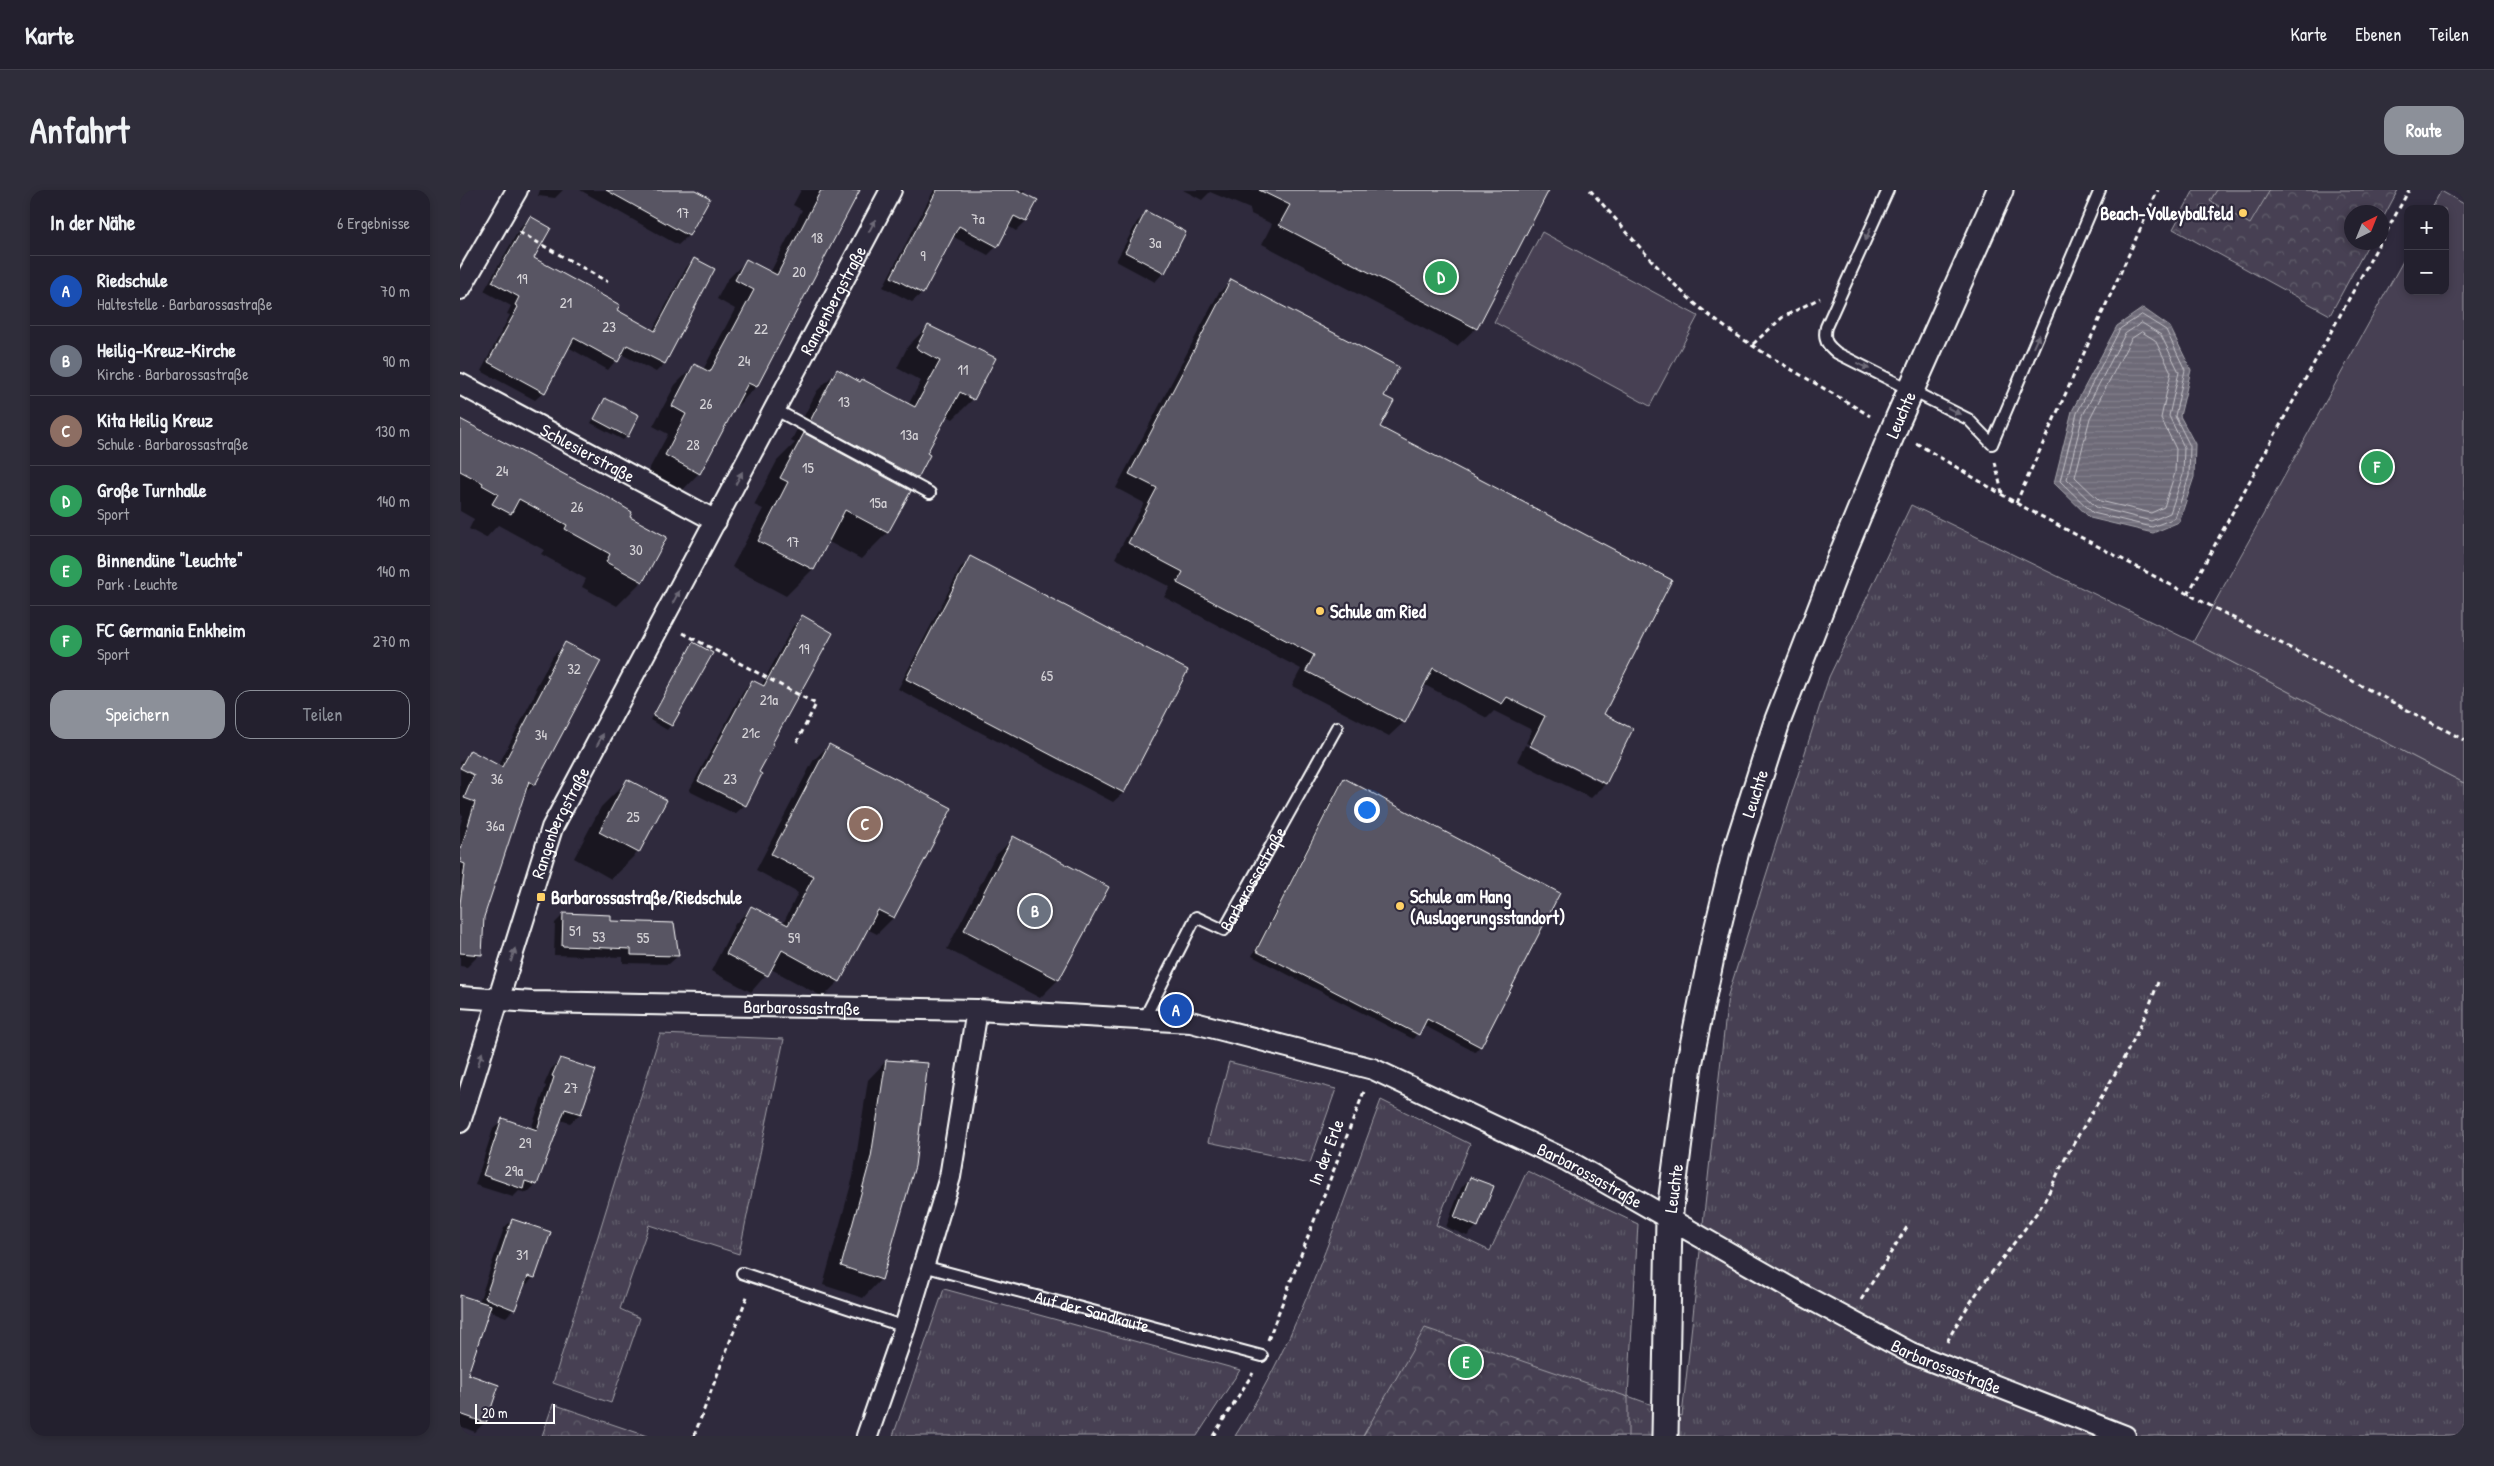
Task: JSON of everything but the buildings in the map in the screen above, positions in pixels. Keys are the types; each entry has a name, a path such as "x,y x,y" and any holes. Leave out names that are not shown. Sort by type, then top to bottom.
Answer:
{"street":[{"path":"460,288 517,190"},
{"name":"Rangenbergstraße","path":"460,1122 552,828 776,410 891,190"},
{"name":"Leuchte","path":"1665,1436 1669,1219 1689,1065 1714,943 1756,785 1810,632 1911,390 2000,190"},
{"name":"Schlesierstraße","path":"460,384 716,521"},
{"name":"Barbarossastraße","path":"460,997 498,1001 977,1010 1192,1022 1373,1069 1568,1161 1911,1353 2125,1436"},
{"path":"867,1436 905,1328 950,1177 977,1010"}],"lane":[{"path":"1888,190 1842,296 1826,327 1824,338 1827,346 1837,353 1968,418 1992,444 2100,190"},
{"path":"776,410 930,493"},
{"name":"Barbarossastraße","path":"1144,1019 1196,917 1224,930 1337,728"},
{"name":"Auf der Sandkaute","path":"923,1266 1262,1356"},
{"path":"742,1273 905,1328"}],"path":[{"path":"1590,190 1671,281 1706,312 1753,344 1870,416"},
{"path":"2016,503 2158,190"},
{"path":"2389,226 2409,190"},
{"path":"500,222 608,282"},
{"path":"2188,594 2376,250"},
{"path":"1753,344 1782,316 1815,299 1842,296"},
{"path":"1916,443 2016,503 2464,740"},
{"path":"1992,444 2002,493"},
{"path":"663,622 816,704 797,742"},
{"path":"1936,1363 1958,1320 2038,1210 2051,1189 2068,1152 2147,1016 2158,982"},
{"name":"In der Erle","path":"1305,1244 1373,1069"},
{"path":"1849,1320 1907,1227"},
{"path":"694,1436 755,1277"}],"green space":[{"path":"2194,190 2398,190 2389,207 2389,205 2344,205 2344,250 2365,250 2330,315 2173,229"},
{"name":"Beach-Volleyballfeld","path":"2217,190 2270,190 2250,224 2210,201"},
{"path":"2441,191 2464,204 2464,783 2193,642 2404,259 2404,295 2449,295 2449,205 2433,205"},
{"path":"1542,232 1698,316 1650,406 1494,322"},
{"path":"1911,505 2193,642 2464,783 2464,1436 1235,1436 1259,1397 1299,1314 1334,1229 1381,1100 1470,1144 1436,1225 1490,1251 1527,1171 1638,1224 1628,1396 1682,1416 1728,995 1829,677"},
{"path":"660,1034 784,1039 739,1254 649,1225 620,1309 640,1318 611,1403 553,1383"},
{"path":"1229,1062 1336,1089 1310,1163 1208,1142"},
{"path":"944,1289 1240,1370 1197,1436 893,1436"},
{"path":"1425,1328 1628,1397 1628,1436 1363,1436"},
{"path":"553,1404 647,1436 542,1436"}],"water":[{"path":"2143,308 2170,327 2191,370 2180,416 2195,444 2194,477 2179,522 2153,533 2090,518 2054,483 2072,411 2117,326"}],"place":[{"name":"Beach-Volleyballfeld","path":"2243,213"},
{"name":"Große Turnhalle","path":"1441,277"},
{"name":"FC Germania Enkheim","path":"2377,467"},
{"name":"Schule am Ried","path":"1320,611"},
{"name":"Kita Heilig Kreuz","path":"865,824"},
{"name":"Barbarossastraße/Riedschule","path":"541,897"},
{"name":"Schule am Hang (Auslagerungsstandort)","path":"1400,906"},
{"name":"Heilig-Kreuz-Kirche","path":"1035,911"},
{"name":"Riedschule","path":"1176,1010"},
{"name":"Binnendüne \"Leuchte\"","path":"1466,1362"}]}
